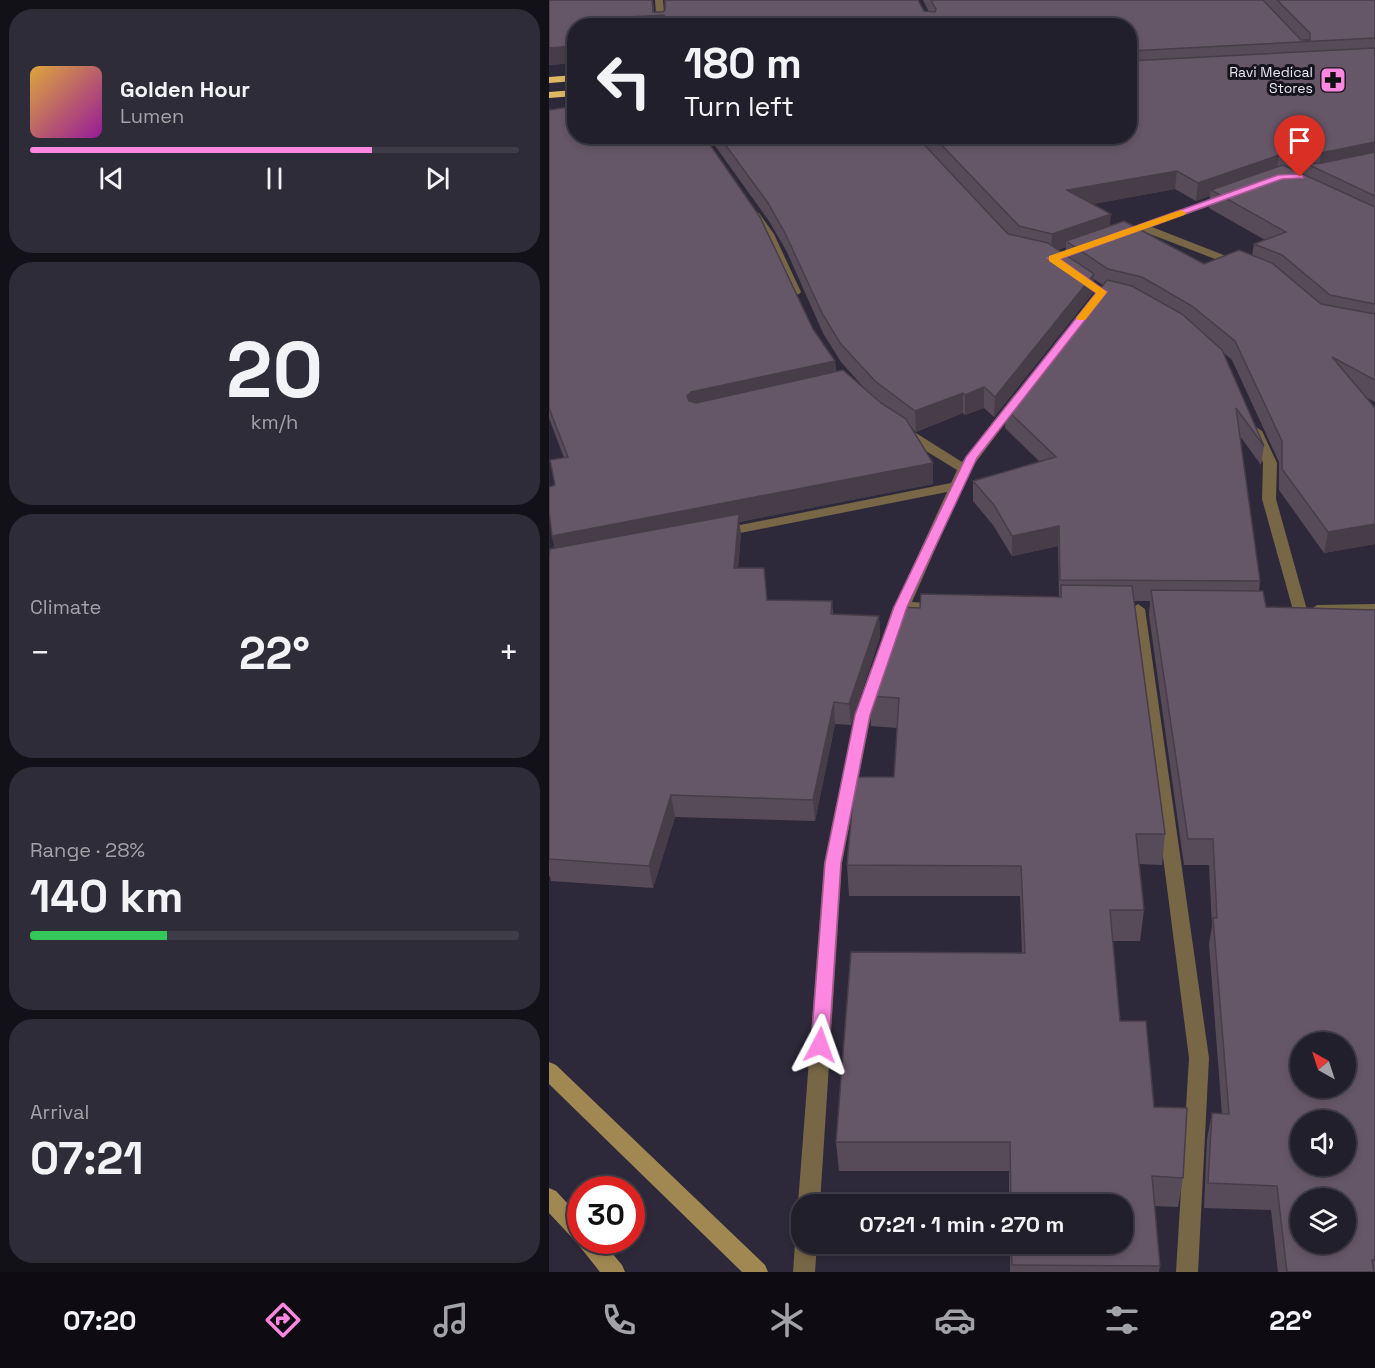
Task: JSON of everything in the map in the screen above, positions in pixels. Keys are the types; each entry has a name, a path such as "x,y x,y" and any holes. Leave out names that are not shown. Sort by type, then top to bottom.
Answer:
{"highway":[{"path":"549,80 567,79"},
{"path":"549,95 567,94"}],"street":[{"path":"659,0 660,18"},
{"path":"1108,239 1238,192"},
{"path":"748,205 769,234 798,300"},
{"path":"1142,227 1252,269"},
{"path":"810,1194 833,863 863,715 900,607 964,469 1030,384"},
{"path":"889,420 912,438 964,469"},
{"path":"1252,423 1270,463 1269,499 1295,610 1375,609"},
{"path":"706,536 958,486"},
{"path":"900,607 960,607"},
{"path":"1138,609 1199,1058 1187,1272"},
{"path":"549,1071 757,1272"},
{"path":"549,1198 567,1218"},
{"path":"599,1254 614,1272"},
{"path":"804,1272 805,1254"}],"building":[{"path":"549,0 652,0 653,12 663,12 665,0 918,0 924,11 935,12 936,9 931,0 1263,0 1301,40 1310,40 1310,33 1277,0 1375,1 1375,38 1137,51 1137,18 665,18 664,15 567,18 567,47 549,48"},
{"path":"1375,48 1375,142 1321,153 1279,155 1198,183 1177,171 1067,190 1111,214 1052,234 1019,226 941,144 1137,144 1137,61"},
{"path":"567,107 567,144 710,144 760,217 813,329 835,361 691,392 687,396 689,401 696,403 843,370 881,403 906,419 933,463 552,536 549,487 555,485 550,460 568,457 549,408 549,110"},
{"path":"725,144 924,144 1008,234 1048,243 1094,274 995,397 984,387 915,411 875,381 840,343 822,313 785,233 768,203"},
{"path":"1375,152 1375,196 1307,164 1322,163"},
{"path":"1283,165 1375,207 1375,304 1330,295 1282,255 1254,244 1286,232 1211,190"},
{"path":"1124,221 1204,264 1239,250 1272,263 1321,304 1375,314 1375,380 1332,357 1375,408 1375,524 1328,532 1282,469 1282,441 1235,341 1192,306 1142,277 1108,269 1066,241"},
{"path":"1107,280 1132,286 1182,314 1222,350 1264,446 1236,408 1260,581 1060,580 1059,526 1012,536 994,505 973,481 1056,457 1006,409"},
{"path":"739,514 734,568 764,568 767,600 832,601 831,614 879,616 849,704 834,702 813,800 671,795 649,866 549,859 550,549"},
{"path":"1061,585 1132,586 1165,834 1136,834 1144,910 1110,910 1120,1021 1146,1021 1154,1107 1187,1108 1183,1178 1152,1176 1160,1266 1012,1265 1011,1254 1133,1254 1133,1194 1011,1194 1010,1142 836,1142 851,952 1025,953 1021,866 847,865 855,777 894,777 899,698 869,696 899,607 920,608 921,594 1061,597"},
{"path":"1151,590 1263,591 1266,607 1375,610 1375,1260 1372,1260 1374,1272 1287,1272 1277,1186 1208,1183 1212,1113 1229,1114 1213,918 1217,918 1213,839 1188,839"}],"slow traffic":[{"path":"1082,318 1102,292 1052,258 1181,213"}],"place":[{"name":"Ravi Medical Stores","path":"1333,80"}],"route":[{"path":"820,1045 833,863 863,715 900,607 964,469 1102,292 1052,258 1281,177 1300,177"}]}
